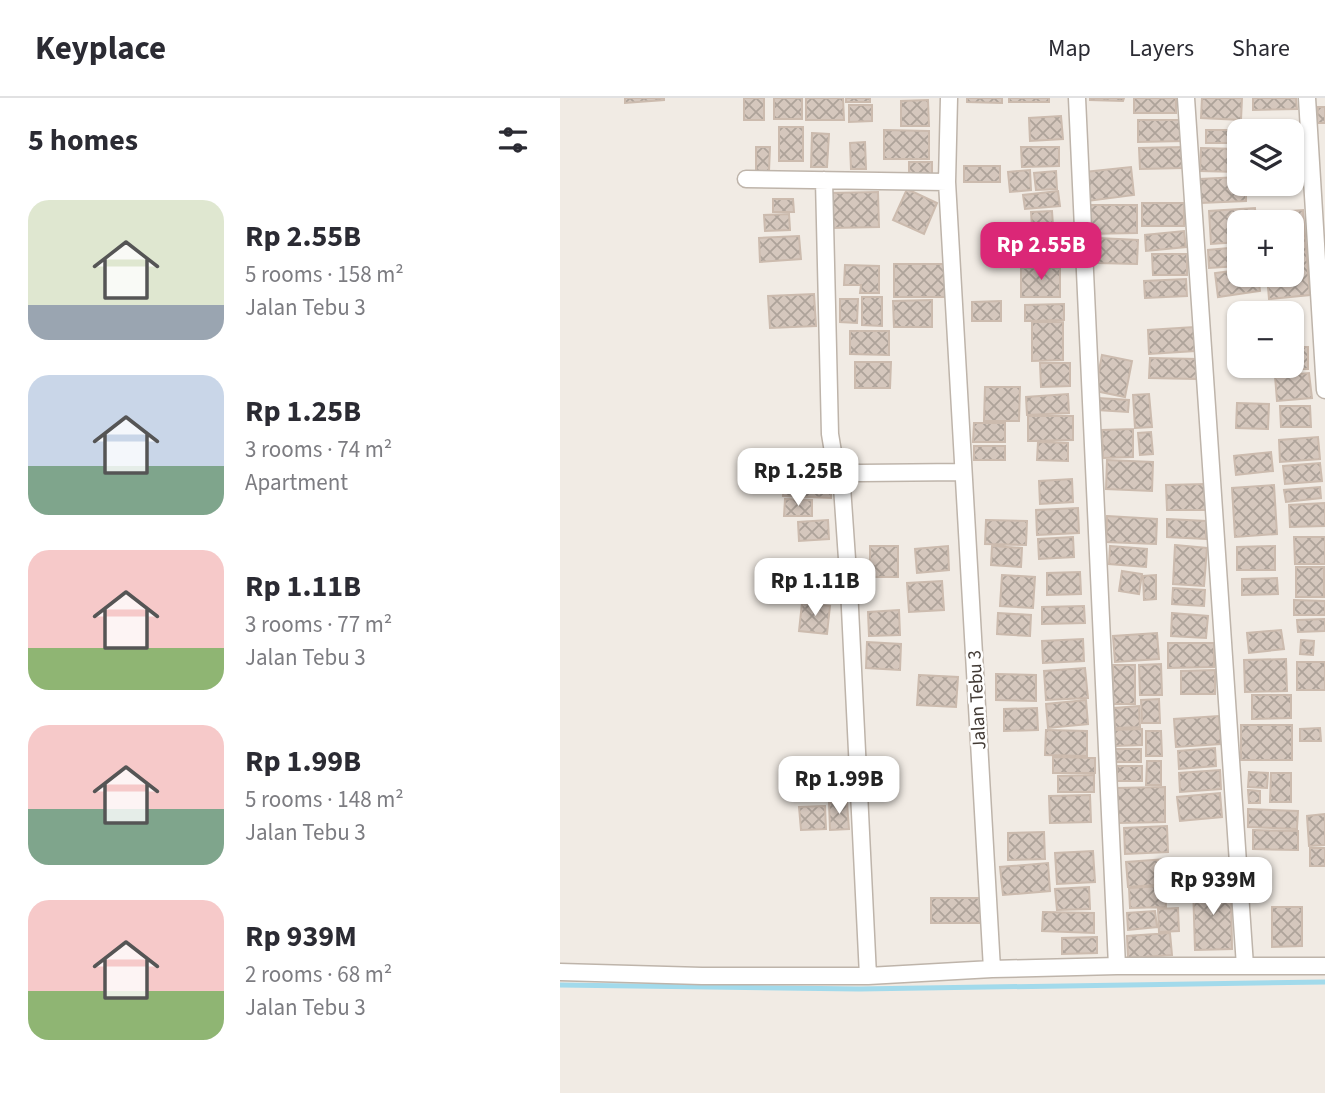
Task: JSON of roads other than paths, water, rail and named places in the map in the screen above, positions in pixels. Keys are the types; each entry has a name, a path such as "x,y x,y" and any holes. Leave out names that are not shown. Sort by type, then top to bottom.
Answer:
{"street":[{"name":"Jalan Tebu 3","path":"948,98 947,182 992,970"},
{"path":"1077,98 1117,965"},
{"path":"1186,98 1245,966"},
{"path":"1307,98 1325,390"},
{"path":"746,180 947,182"},
{"path":"824,180 830,434 835,464 841,472 868,976"},
{"path":"841,472 963,472"},
{"path":"560,972 702,976 868,976 1117,965 1325,965"}],"waterway":[{"path":"560,985 859,989 1325,982"}]}
